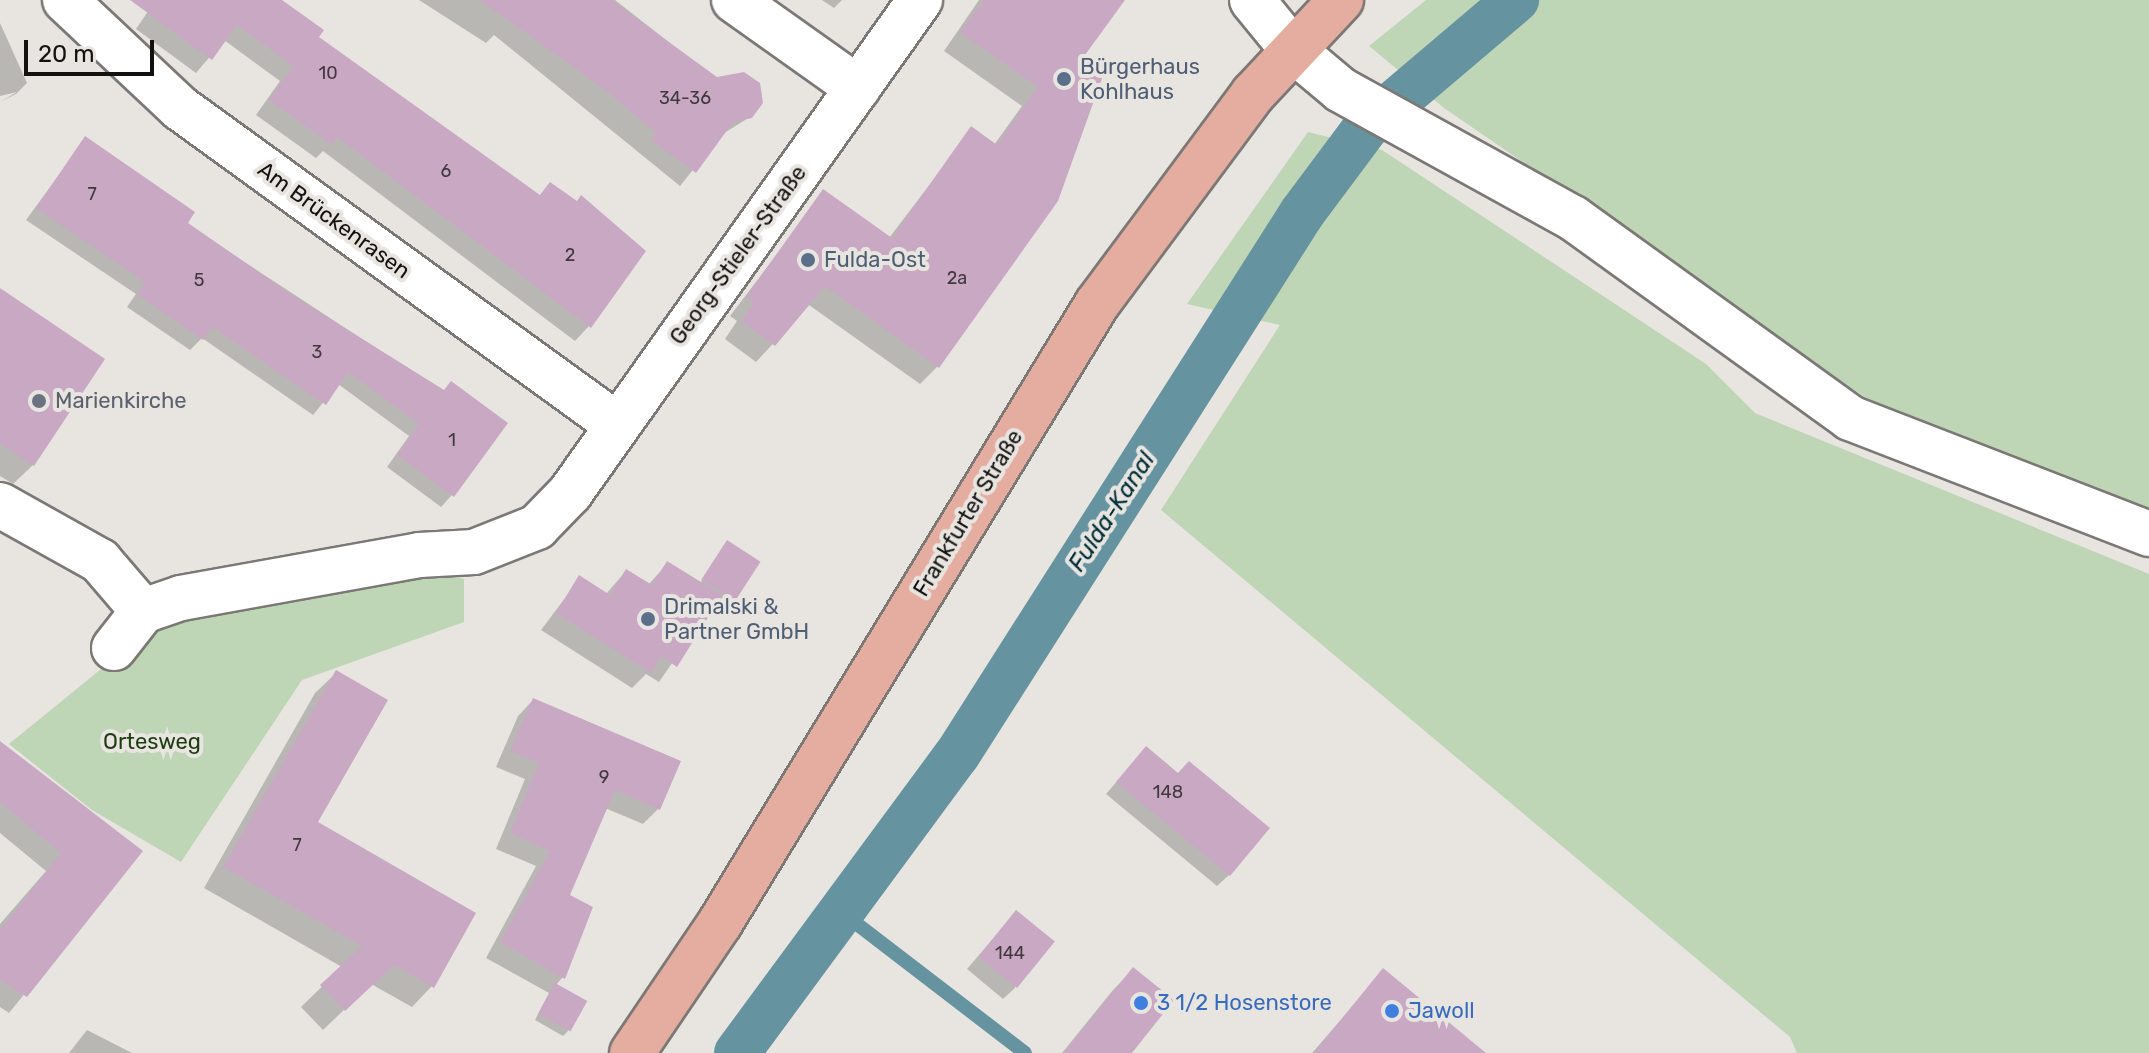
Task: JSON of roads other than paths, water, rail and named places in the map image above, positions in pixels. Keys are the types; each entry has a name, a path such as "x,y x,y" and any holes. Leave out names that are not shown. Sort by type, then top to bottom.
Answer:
{"main road":[{"name":"Frankfurter Straße","path":"632,1053 720,923 1097,304 1292,49 1341,0"}],"street":[{"name":"Am Brückenrasen","path":"65,0 180,108 616,424"},
{"path":"734,0 858,88"},
{"name":"Georg-Stieler-Straße","path":"143,611 219,589 492,548 527,534 557,509 920,0"},
{"path":"1252,0 1292,49 1341,90 1573,218 1850,418 2143,532"},
{"path":"0,505 100,561 143,611 114,648"}],"waterway":[{"name":"Fulda-Kanal","path":"737,1053 957,755 1302,213 1366,127 1516,0"},
{"path":"840,911 1025,1053"}],"place":[{"name":"Bürgerhaus Kohlhaus","path":"1064,79"},
{"name":"Fulda-Ost","path":"808,260"},
{"name":"Marienkirche","path":"39,401"},
{"name":"Drimalski & Partner GmbH","path":"648,619"},
{"name":"3 1/2 Hosenstore","path":"1141,1003"},
{"name":"Jawoll","path":"1392,1011"}],"park label":[{"name":"Ortesweg","path":"152,742"}]}
